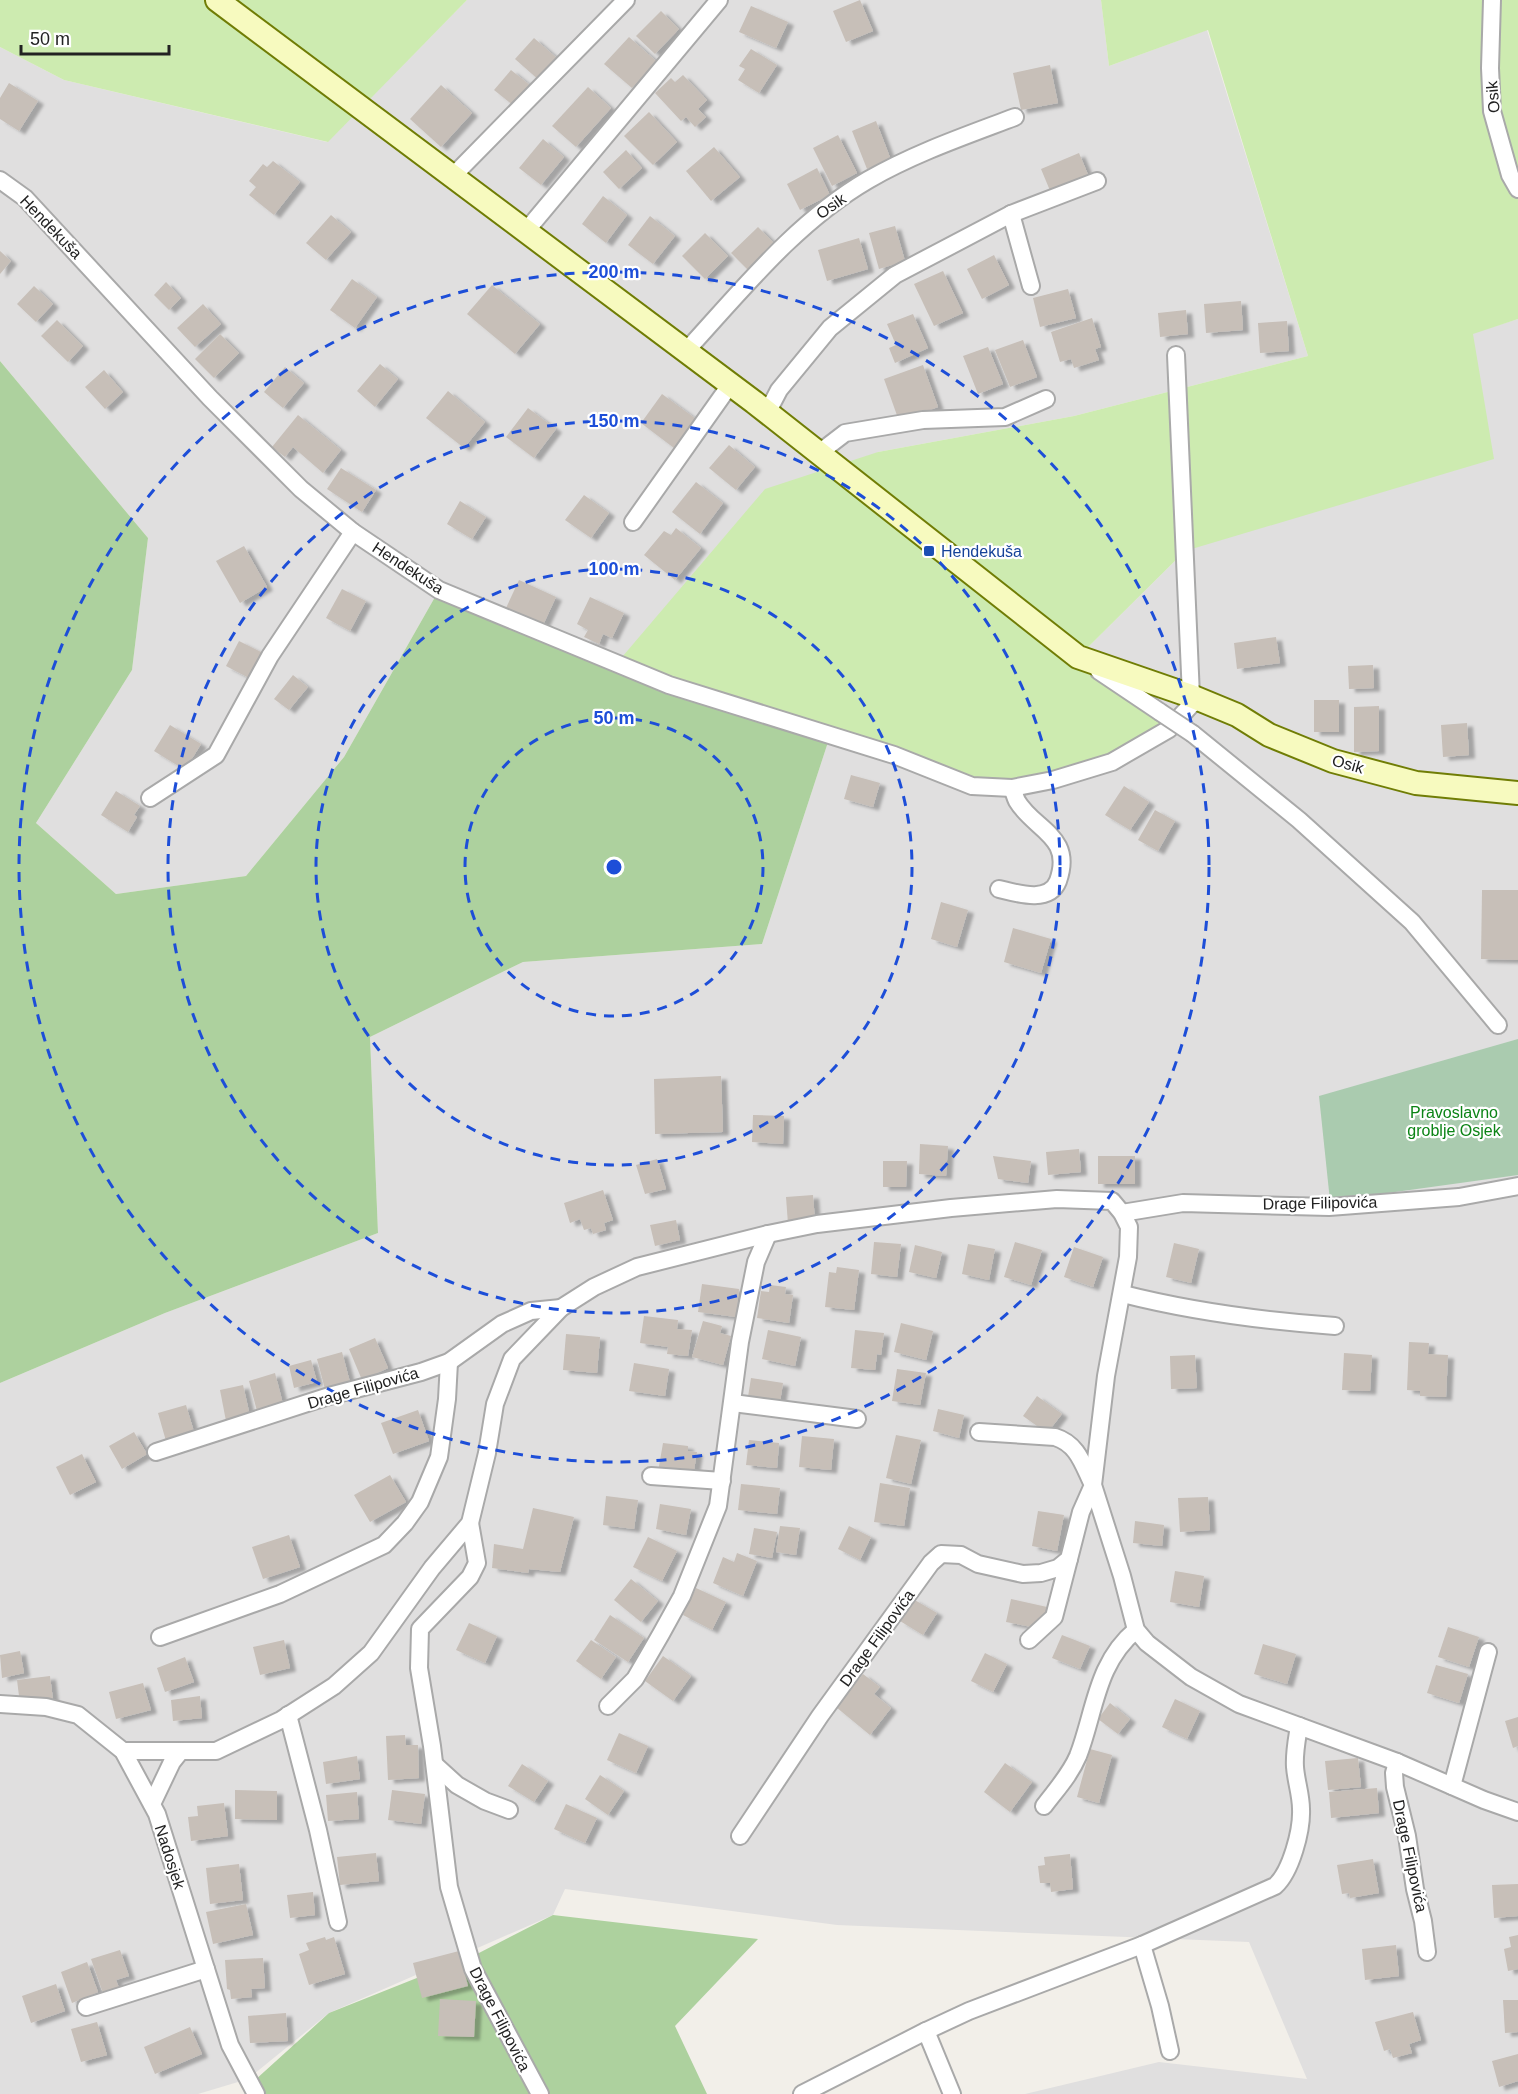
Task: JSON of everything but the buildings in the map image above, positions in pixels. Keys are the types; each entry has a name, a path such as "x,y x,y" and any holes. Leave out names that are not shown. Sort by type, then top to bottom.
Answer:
{"main road":[{"name":"Osik","path":"217,0 767,412 1078,657 1195,698 1237,715 1269,735 1333,760 1416,783 1518,793"}],"street":[{"path":"453,176 626,0"},
{"path":"526,231 719,0"},
{"name":"Osik","path":"1492,0 1490,68 1492,111 1510,175 1518,189"},
{"name":"Osik","path":"686,351 763,267 820,214 868,180 928,150 1015,117"},
{"name":"Hendekuša","path":"0,180 25,198 235,423 301,489 353,532 439,590 669,685 894,755 972,786 1012,788 1053,780 1112,762 1169,729 1195,698"},
{"path":"767,412 779,390 830,328 895,275 1011,214 1097,181"},
{"path":"1011,214 1031,286"},
{"path":"1176,355 1195,698"},
{"path":"633,522 730,385"},
{"path":"819,453 845,433 923,420 1005,417 1046,399"},
{"path":"150,798 216,755 270,656 353,532"},
{"path":"1078,657 1193,734 1299,820 1412,922 1498,1025"},
{"path":"999,889 1028,896 1044,893 1057,883 1062,863 1061,854 1054,839 1017,800 1012,788"},
{"name":"Drage Filipovića","path":"540,2094 473,1969 449,1887 435,1765 419,1668 420,1629 470,1577 477,1563 470,1523 487,1453 495,1404 512,1359 561,1308 594,1287 638,1267 768,1234 869,1217 1057,1199 1112,1201 1122,1213 1183,1203 1329,1207 1459,1197 1518,1186"},
{"path":"1029,1640 1053,1617 1081,1512 1093,1485 1107,1376 1128,1257 1129,1227 1122,1213"},
{"path":"608,1706 635,1679 682,1596 718,1506 740,1342 756,1262 768,1234"},
{"path":"1123,1294 1150,1301 1269,1320 1335,1326"},
{"name":"Drage Filipovića","path":"156,1452 329,1396 421,1372 449,1362 502,1324 531,1311 561,1308"},
{"path":"160,1637 280,1594 384,1545 405,1523 420,1502 439,1457 447,1399 449,1362"},
{"path":"733,1403 857,1419"},
{"path":"980,1432 1055,1437 1066,1441 1074,1448 1093,1485 1122,1576 1136,1630 1147,1643 1191,1677 1239,1704 1397,1762 1484,1800 1518,1812"},
{"path":"651,1476 722,1481"},
{"name":"Drage Filipovića","path":"123,1751 216,1751 288,1715 334,1686 371,1653 432,1568 470,1523"},
{"name":"Drage Filipovića","path":"740,1836 820,1716 932,1563 941,1554 961,1555 978,1564 1023,1574 1041,1573 1058,1568 1069,1559"},
{"path":"1044,1806 1070,1771 1078,1754 1098,1685 1126,1637 1136,1630"},
{"path":"1452,1786 1488,1652"},
{"name":"Nadosjek","path":"0,1704 46,1707 78,1715 123,1751 152,1804 230,2045 256,2094"},
{"path":"288,1715 318,1830 338,1922"},
{"path":"801,2094 979,2007 1142,1945 1275,1886 1283,1879 1290,1866 1301,1816 1295,1768 1299,1726"},
{"path":"152,1804 172,1762 180,1752"},
{"name":"Drage Filipovića","path":"1397,1762 1394,1773 1395,1787 1407,1836 1427,1952"},
{"path":"435,1765 457,1785 485,1801 509,1810"},
{"path":"1142,1945 1160,2006 1170,2051"},
{"path":"86,2007 206,1969"},
{"path":"926,2031 952,2094"}],"shaded area":[{"path":"467,0 1101,0 1109,66 1207,30 1308,356 1074,416 878,452 617,663 439,590 344,757 246,876 116,894 36,823 132,670 148,538 0,361 0,47 64,80 327,142"},
{"path":"1518,319 1518,2094 1025,2094 1159,2062 1307,2079 1249,1942 837,1925 565,1889 553,1915 329,2013 248,2079 198,2094 0,2094 0,1383 165,1313 378,1233 370,1037 523,962 762,944 830,736 1078,657 1185,551 1473,333"}],"green space":[{"path":"0,0 467,0 328,142 64,80 0,47"},
{"path":"1101,0 1518,0 1518,319 1473,334 1494,459 1185,551 1078,657 1169,729 1053,780 972,786 617,663 765,489 878,452 1074,416 1308,356 1208,30 1109,66"},
{"path":"0,361 148,538 132,670 36,823 116,894 246,876 344,757 439,590 669,685 830,736 762,944 523,962 370,1037 378,1233 165,1313 0,1383"},
{"name":"Pravoslavno groblje Osjek","path":"1518,1039 1518,1175 1330,1201 1319,1096"},
{"path":"553,1915 758,1939 675,2026 707,2094 259,2094 253,2082 329,2013 477,1954"}],"place":[{"name":"Hendekuša","path":"929,551"}]}
